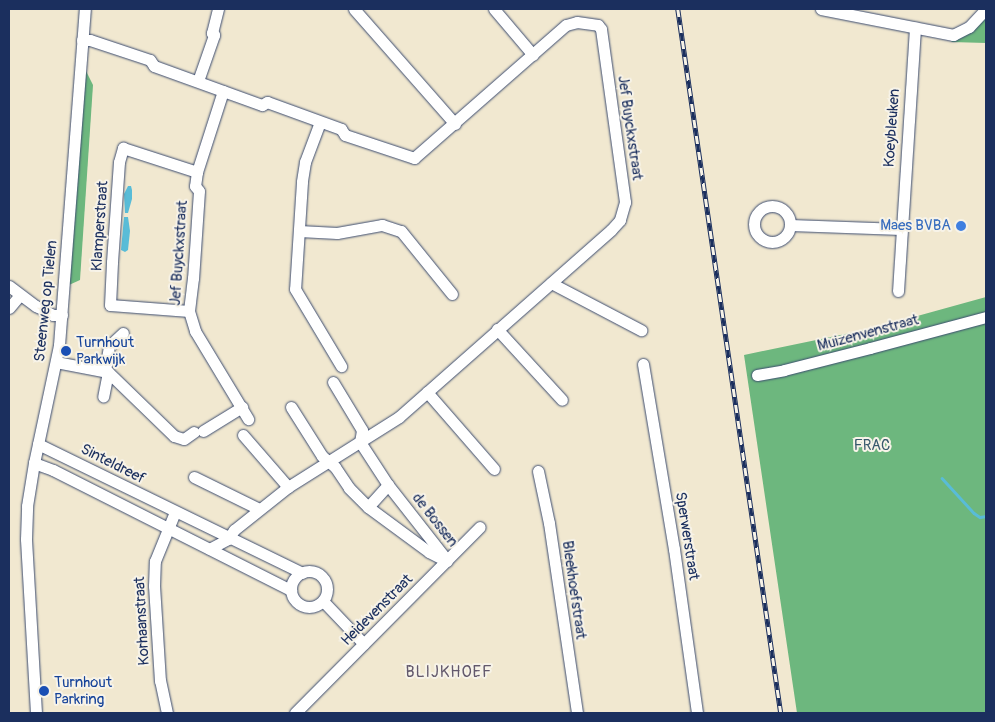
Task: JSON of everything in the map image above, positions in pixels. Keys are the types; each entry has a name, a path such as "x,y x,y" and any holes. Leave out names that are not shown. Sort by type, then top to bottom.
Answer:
{"street":[{"name":"Steenweg op Tielen","path":"36,713 26,538 27,506 34,463 56,362 62,315 85,9"},
{"path":"198,81 214,36 212,33 218,9"},
{"path":"354,9 455,124"},
{"path":"494,9 533,55"},
{"path":"821,9 953,35 969,27 986,9"},
{"name":"Jef Buyckxstraat","path":"82,40 90,40 150,60 154,66 262,105 266,102 341,129 344,134 414,158 570,23 598,25 601,29 625,202 620,220 399,417 360,442"},
{"name":"Koeybleuken","path":"898,291 915,28"},
{"name":"Jef Buyckxstraat","path":"223,91 197,172 195,186 199,191 194,278 189,311 195,331 248,418"},
{"path":"320,122 305,162 295,289 342,366"},
{"name":"Klamperstraat","path":"189,311 110,305 112,262 120,162 123,148 197,172"},
{"path":"299,231 337,233 382,225 401,231 452,294"},
{"path":"790,225 901,229"},
{"path":"551,283 641,330"},
{"path":"9,286 19,296 53,315 62,315"},
{"path":"9,308 19,296"},
{"name":"Muizenvenstraat","path":"757,375 813,363 986,316"},
{"path":"498,329 562,400"},
{"path":"104,397 109,346 123,333"},
{"path":"56,362 106,372 174,436 184,439 242,407"},
{"name":"Sperwerstraat","path":"643,364 674,549 697,713"},
{"name":"de Bossen","path":"333,382 362,430 360,442 388,484 447,560"},
{"path":"427,392 494,469"},
{"name":"de Bossen","path":"291,407 322,456 368,507 430,552 447,560"},
{"path":"244,435 288,487"},
{"path":"209,549 228,539 234,530 288,487 360,442"},
{"name":"Sinteldreef","path":"38,444 228,539 302,573 316,572 323,578 327,591 323,601"},
{"path":"34,463 53,470 291,590"},
{"name":"Bleekhoefstraat","path":"538,471 549,523 577,713"},
{"path":"194,477 259,509"},
{"path":"368,507 388,484"},
{"path":"167,528 174,512"},
{"name":"Heidevenstraat","path":"294,713 480,527"},
{"name":"Korhaanstraat","path":"167,528 155,561 154,586 160,681 168,713"},
{"path":"302,573 292,583 291,590 294,599 302,606 311,607 323,601 364,644"}],"green space":[{"path":"986,10 986,43 951,42"},
{"path":"85,69 93,85 80,280 69,285"},
{"name":"FRAC","path":"986,297 986,713 797,713 744,355 874,328"}],"water":[{"path":"128,186 131,186 132,199 128,213 125,213 124,194"},
{"path":"124,217 128,217 130,231 128,250 125,252 121,250"}],"waterway":[{"path":"942,478 974,513 980,517 986,516"}],"railway":[{"path":"678,9 781,713"}],"place":[{"name":"Maes BVBA","path":"961,226"},
{"name":"Turnhout Parkwijk","path":"66,351"},
{"name":"Turnhout Parkring","path":"44,691"}],"district":[{"name":"BLIJKHOEF","path":"449,672"}]}
